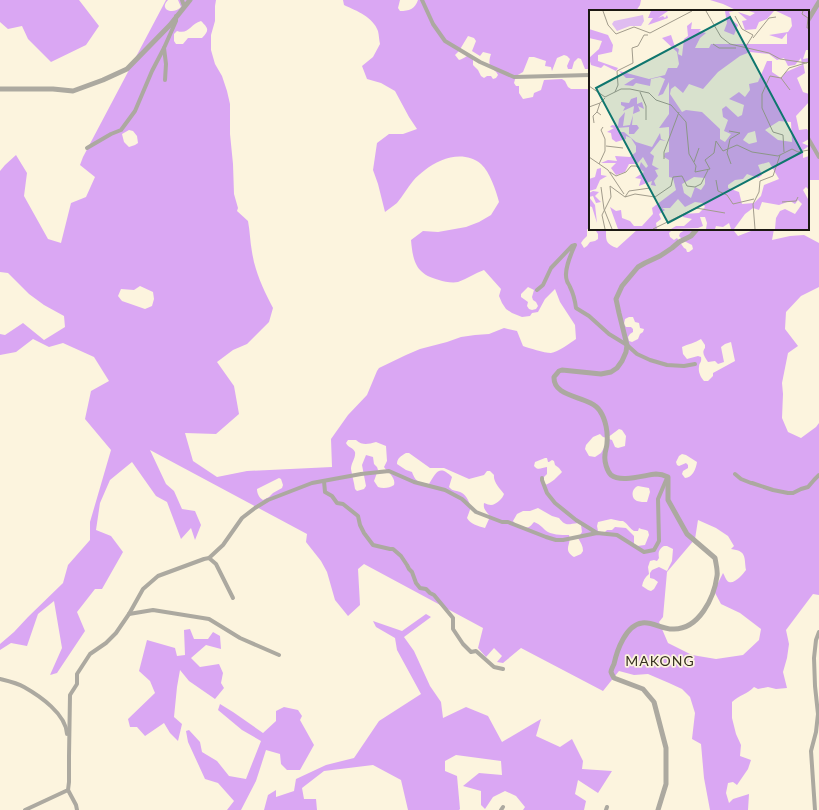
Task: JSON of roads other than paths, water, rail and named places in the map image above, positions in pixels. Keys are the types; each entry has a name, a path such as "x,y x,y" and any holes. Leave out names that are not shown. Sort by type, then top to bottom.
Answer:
{"street":[{"path":"182,0 184,6"},
{"path":"0,89 52,89 73,91 127,69 170,25 190,0"},
{"path":"422,0 433,24 445,41 480,62 514,77 589,75"},
{"path":"809,18 819,2"},
{"path":"87,148 121,130 135,111 176,21 176,16"},
{"path":"164,48 166,64 165,80"},
{"path":"809,140 819,157"},
{"path":"668,476 655,474 622,479 612,476 609,473 604,456 607,436 606,422 603,415 594,405 558,389 555,385 554,377 562,370 601,374 611,372 616,368 622,361 626,352 626,345 616,299 622,286 628,277 638,267 660,256 679,242 691,236 696,230"},
{"path":"537,290 543,284 550,268 572,246 575,245 569,258 566,276 567,282 576,301 576,308 589,316 609,334 637,354 667,366 684,366 695,364"},
{"path":"77,810 68,790 70,695 77,684 77,674 90,654 106,643 116,633 130,614 143,589 158,576 209,558 223,545 242,518 268,500 312,483 389,471 414,482 445,490 462,499 476,512 502,522 508,522 546,537 556,540 563,540 597,533 617,535 644,552 654,550 659,541 658,499 668,476"},
{"path":"735,474 750,484 752,483 788,494 808,487 819,475"},
{"path":"658,810 666,784 666,748 654,702 644,689 614,678 611,672 616,653 632,627 639,623 645,622 670,629 677,629 689,625 699,617 708,605 715,589 717,574 715,558 687,534 668,500 668,476"},
{"path":"542,478 547,493 555,503 576,520 597,533"},
{"path":"324,481 325,492 332,496 337,503 343,504 358,516 360,526 373,545 392,549 401,556 412,572 416,583 420,588 426,589 430,593 434,594 453,618 453,629 463,644 471,652 476,651 494,667 503,669"},
{"path":"209,558 216,564 233,598"},
{"path":"130,614 153,610 209,620 240,638 279,655"},
{"path":"815,810 811,751 816,732 818,714 814,658 816,640 819,632"},
{"path":"0,679 23,686 44,700 54,709 62,719 67,729 69,756"},
{"path":"25,810 68,790"}],"district":[{"name":"MAKONG","path":"660,660"}]}
